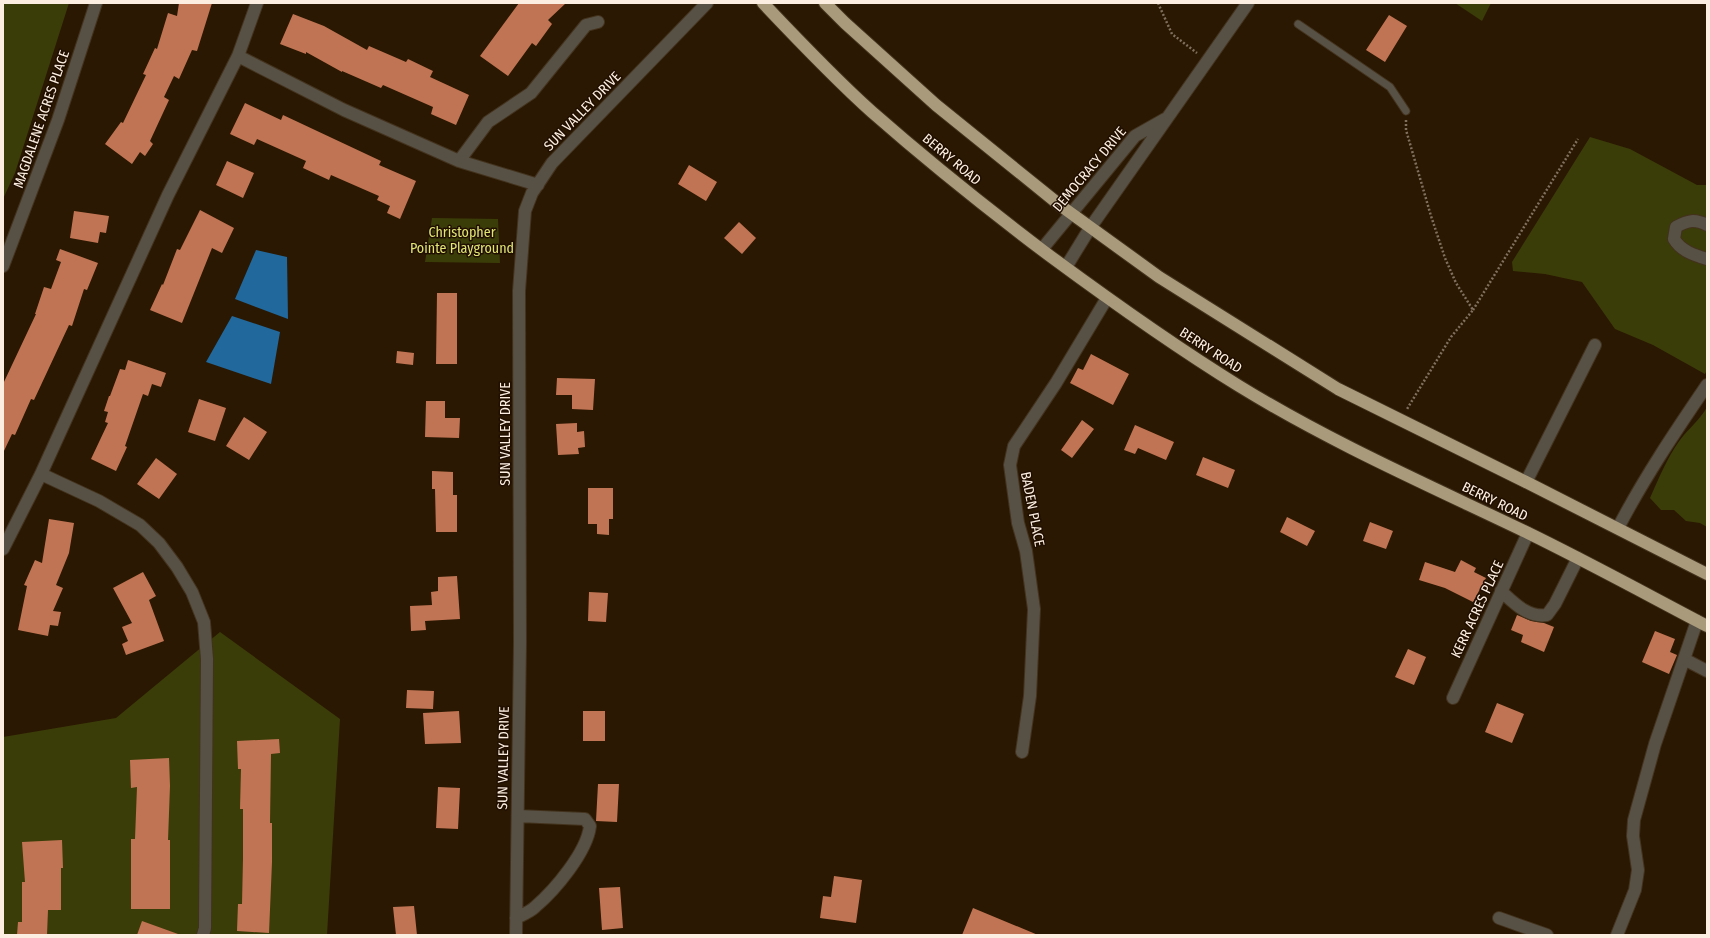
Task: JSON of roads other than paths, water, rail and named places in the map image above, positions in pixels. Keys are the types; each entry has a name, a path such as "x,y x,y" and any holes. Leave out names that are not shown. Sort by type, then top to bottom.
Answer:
{"highway":[{"name":"BERRY ROAD","path":"762,3 871,111 995,214 1107,298 1239,386 1324,434 1578,558 1702,624"},
{"path":"825,3 845,24 936,105 1071,214 1159,277 1338,389 1618,528 1707,574"}],"street":[{"name":"MAGDALENE ACRES PLACE","path":"3,266 58,120 96,3"},
{"path":"3,549 41,474 168,195 238,56 258,3"},
{"name":"SUN VALLEY DRIVE","path":"516,935 520,642 519,291 525,211 528,202 552,163 707,3"},
{"name":"DEMOCRACY DRIVE","path":"1066,267 1090,228 1248,3"},
{"path":"459,161 488,122 531,93 586,25 598,22"},
{"path":"238,56 344,110 459,161 538,185"},
{"name":"DEMOCRACY DRIVE","path":"1042,249 1135,136 1167,118"},
{"path":"1707,225 1700,222 1687,221 1676,226 1674,239 1677,245 1688,252 1707,259"},
{"name":"BADEN PLACE","path":"1022,752 1030,696 1034,609 1026,551 1018,523 1010,465 1014,446 1056,383 1107,298"},
{"path":"1526,482 1595,345"},
{"path":"1618,528 1649,472 1707,385"},
{"path":"41,474 99,501 140,524 159,543 177,567 192,592 204,622 206,659 205,928 203,935"},
{"name":"KERR ACRES PLACE","path":"1453,698 1528,533"},
{"path":"1501,591 1527,612 1539,616 1547,615 1555,604 1578,558"},
{"path":"1617,935 1635,890 1638,870 1633,836 1634,820 1655,744 1684,659 1702,624"},
{"path":"1684,659 1707,671"},
{"path":"516,918 534,908 550,892 585,846 589,836 590,826 584,819 518,816"},
{"path":"1499,918 1547,935"}],"lane":[{"path":"1298,24 1390,87 1406,111"}],"water":[{"path":"256,250 287,257 288,319 235,299"},
{"path":"232,316 280,332 271,384 206,362"}],"park label":[{"name":"Christopher Pointe Playground","path":"462,240"}]}
